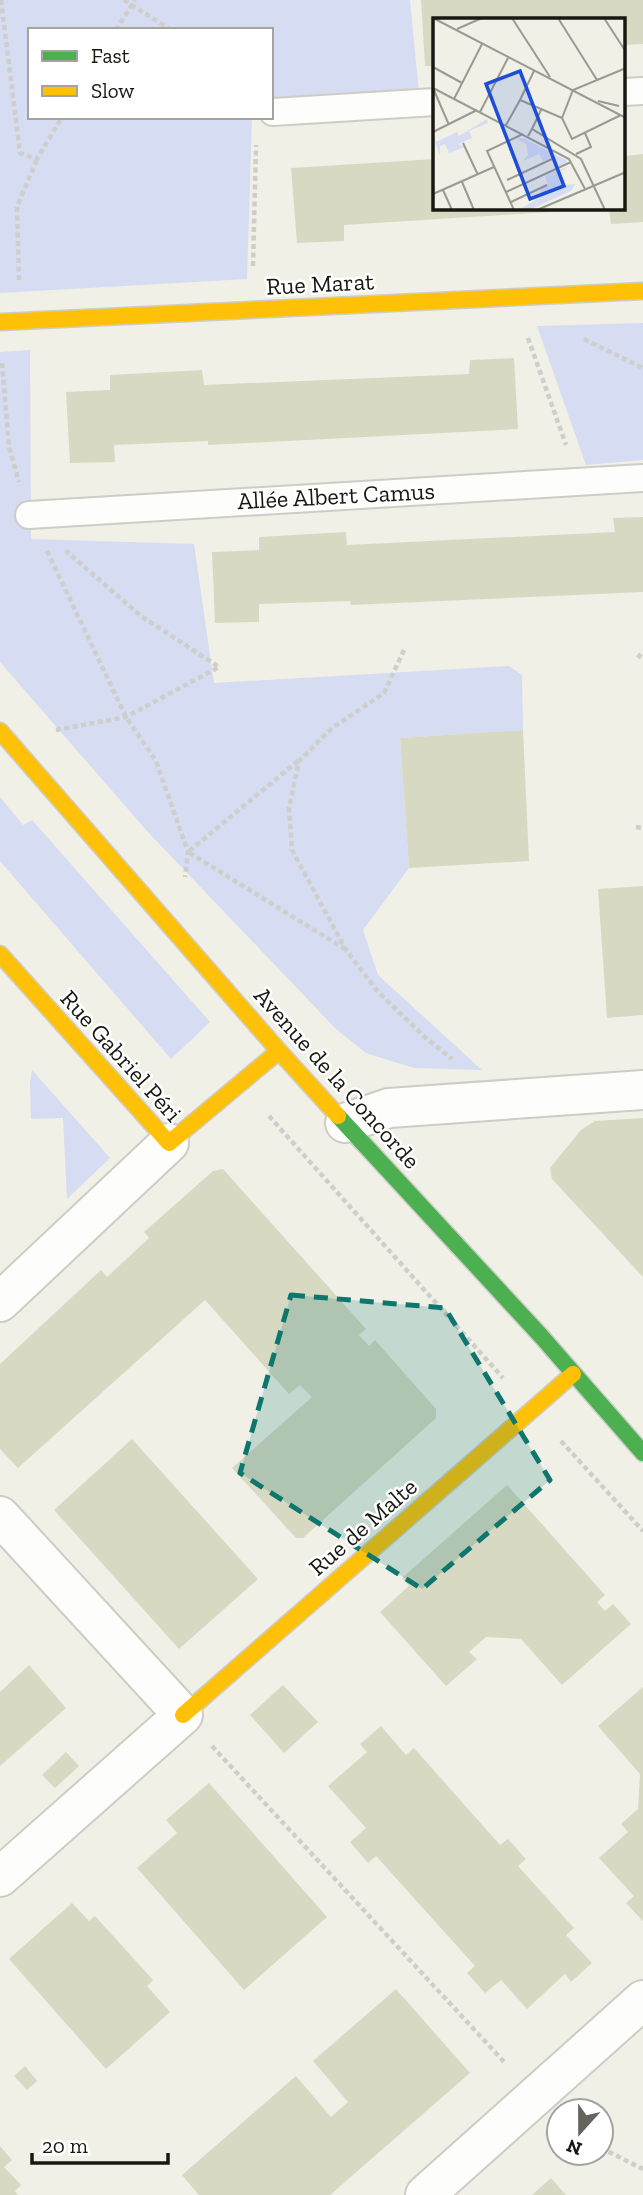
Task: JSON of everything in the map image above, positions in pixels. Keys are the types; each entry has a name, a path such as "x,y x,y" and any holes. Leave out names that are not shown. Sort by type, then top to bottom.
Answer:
{"street":[{"name":"Rue Marat","path":"0,322 643,291"},
{"name":"Avenue de la Concorde","path":"3,735 279,1051 541,1336 643,1453"},
{"name":"Rue Gabriel Péri","path":"0,954 169,1143 279,1051"},
{"path":"345,1123 389,1108 643,1090"},
{"path":"0,1302 169,1143"},
{"name":"Rue de Malte","path":"183,1715 573,1374"},
{"path":"0,1516 183,1715 0,1877"},
{"path":"425,2195 643,2000"}],"lane":[{"path":"273,112 433,103"},
{"name":"Allée Albert Camus","path":"29,515 643,478"}],"path":[{"path":"1,0 20,152 37,159"},
{"path":"124,0 133,2 168,28"},
{"path":"117,28 133,2"},
{"path":"20,321 16,207 37,159 61,119"},
{"path":"251,310 256,143"},
{"path":"514,297 579,482"},
{"path":"1,350 9,447 29,515 126,717 156,761 188,852 177,933"},
{"path":"3,735 126,717 219,667 141,616 29,515"},
{"path":"188,852 299,761 331,729 384,693 404,650"},
{"path":"638,658 643,651"},
{"path":"299,761 289,808 292,850 346,950 378,992 427,1039 505,1100"},
{"path":"636,827 643,828"},
{"path":"188,852 346,950"},
{"path":"240,1084 643,1531"},
{"path":"183,1715 536,2096"},
{"path":"615,2155 643,2169"}],"highlighted area":[{"path":"291,1295 445,1308 550,1480 422,1589 240,1473"}],"shaded area":[{"path":"0,0 410,0 419,94 273,103 273,28 28,28 28,119 252,119 247,279 0,293"},
{"path":"643,323 643,460 586,465 537,326"},
{"path":"30,350 31,539 194,544 214,683 509,666 522,675 523,730 400,738 409,868 363,930 378,975 482,1070 414,1068 366,1053 336,1029 147,831 0,662 0,352"},
{"path":"0,797 23,825 32,820 210,1022 171,1059 0,861"},
{"path":"32,1070 110,1158 67,1199 63,1118 31,1119"}],"building":[{"path":"421,0 643,0 643,44 626,45 626,18 433,18 433,66 425,66"},
{"path":"643,154 643,222 611,224 609,210 626,210 626,156"},
{"path":"433,159 433,210 583,210 344,225 344,241 297,243 291,168"},
{"path":"514,358 518,429 208,445 208,441 114,445 115,462 70,463 66,392 110,390 110,375 202,370 204,385 469,374 470,360"},
{"path":"643,517 643,592 351,605 350,601 259,604 259,622 215,623 212,552 259,550 259,537 346,532 347,545 615,532 613,518"},
{"path":"523,730 529,861 409,868 400,738"},
{"path":"643,886 643,1015 607,1018 598,889"},
{"path":"643,1118 643,1277 552,1179 550,1168 581,1130 595,1121"},
{"path":"223,1169 366,1329 359,1335 369,1346 375,1340 436,1409 436,1418 303,1538 296,1538 232,1468 312,1397 300,1385 289,1394 205,1300 18,1468 0,1449 0,1364 101,1270 107,1277 149,1238 144,1232 213,1171"},
{"path":"132,1439 258,1579 179,1649 54,1510"},
{"path":"507,1485 605,1595 597,1602 605,1611 613,1604 631,1624 562,1685 521,1639 486,1637 469,1652 477,1659 446,1686 380,1612 409,1586 402,1578"},
{"path":"29,1665 66,1708 0,1766 0,1692"},
{"path":"283,1685 318,1722 284,1753 250,1715"},
{"path":"643,1687 643,1921 626,1903 634,1896 599,1858 628,1832 621,1824 638,1809 640,1774 598,1726"},
{"path":"381,1726 406,1755 414,1748 500,1845 508,1839 526,1859 518,1866 574,1928 566,1935 592,1963 571,1982 565,1974 527,2009 501,1980 485,1993 467,1973 475,1966 376,1856 368,1863 350,1842 366,1828 328,1786 367,1752 360,1744"},
{"path":"66,1752 79,1766 55,1788 42,1775"},
{"path":"209,1783 327,1917 244,1990 137,1868 177,1833 166,1820"},
{"path":"72,1903 89,1921 95,1916 153,1980 147,1986 170,2012 106,2069 9,1959"},
{"path":"396,1989 470,2073 330,2195 199,2195 182,2175 296,2076 331,2117 348,2102 313,2061"},
{"path":"25,2066 37,2081 27,2090 14,2076"},
{"path":"0,2146 12,2160 4,2167 21,2185 15,2191 18,2195 0,2195"},
{"path":"551,2178 566,2195 532,2195"}],"traffic: fast":[{"path":"338,1116 541,1336 643,1453"}],"traffic: slow":[{"path":"0,322 643,291"},
{"path":"0,731 338,1116"},
{"path":"0,954 169,1143 279,1051"},
{"path":"183,1715 573,1374"}]}
